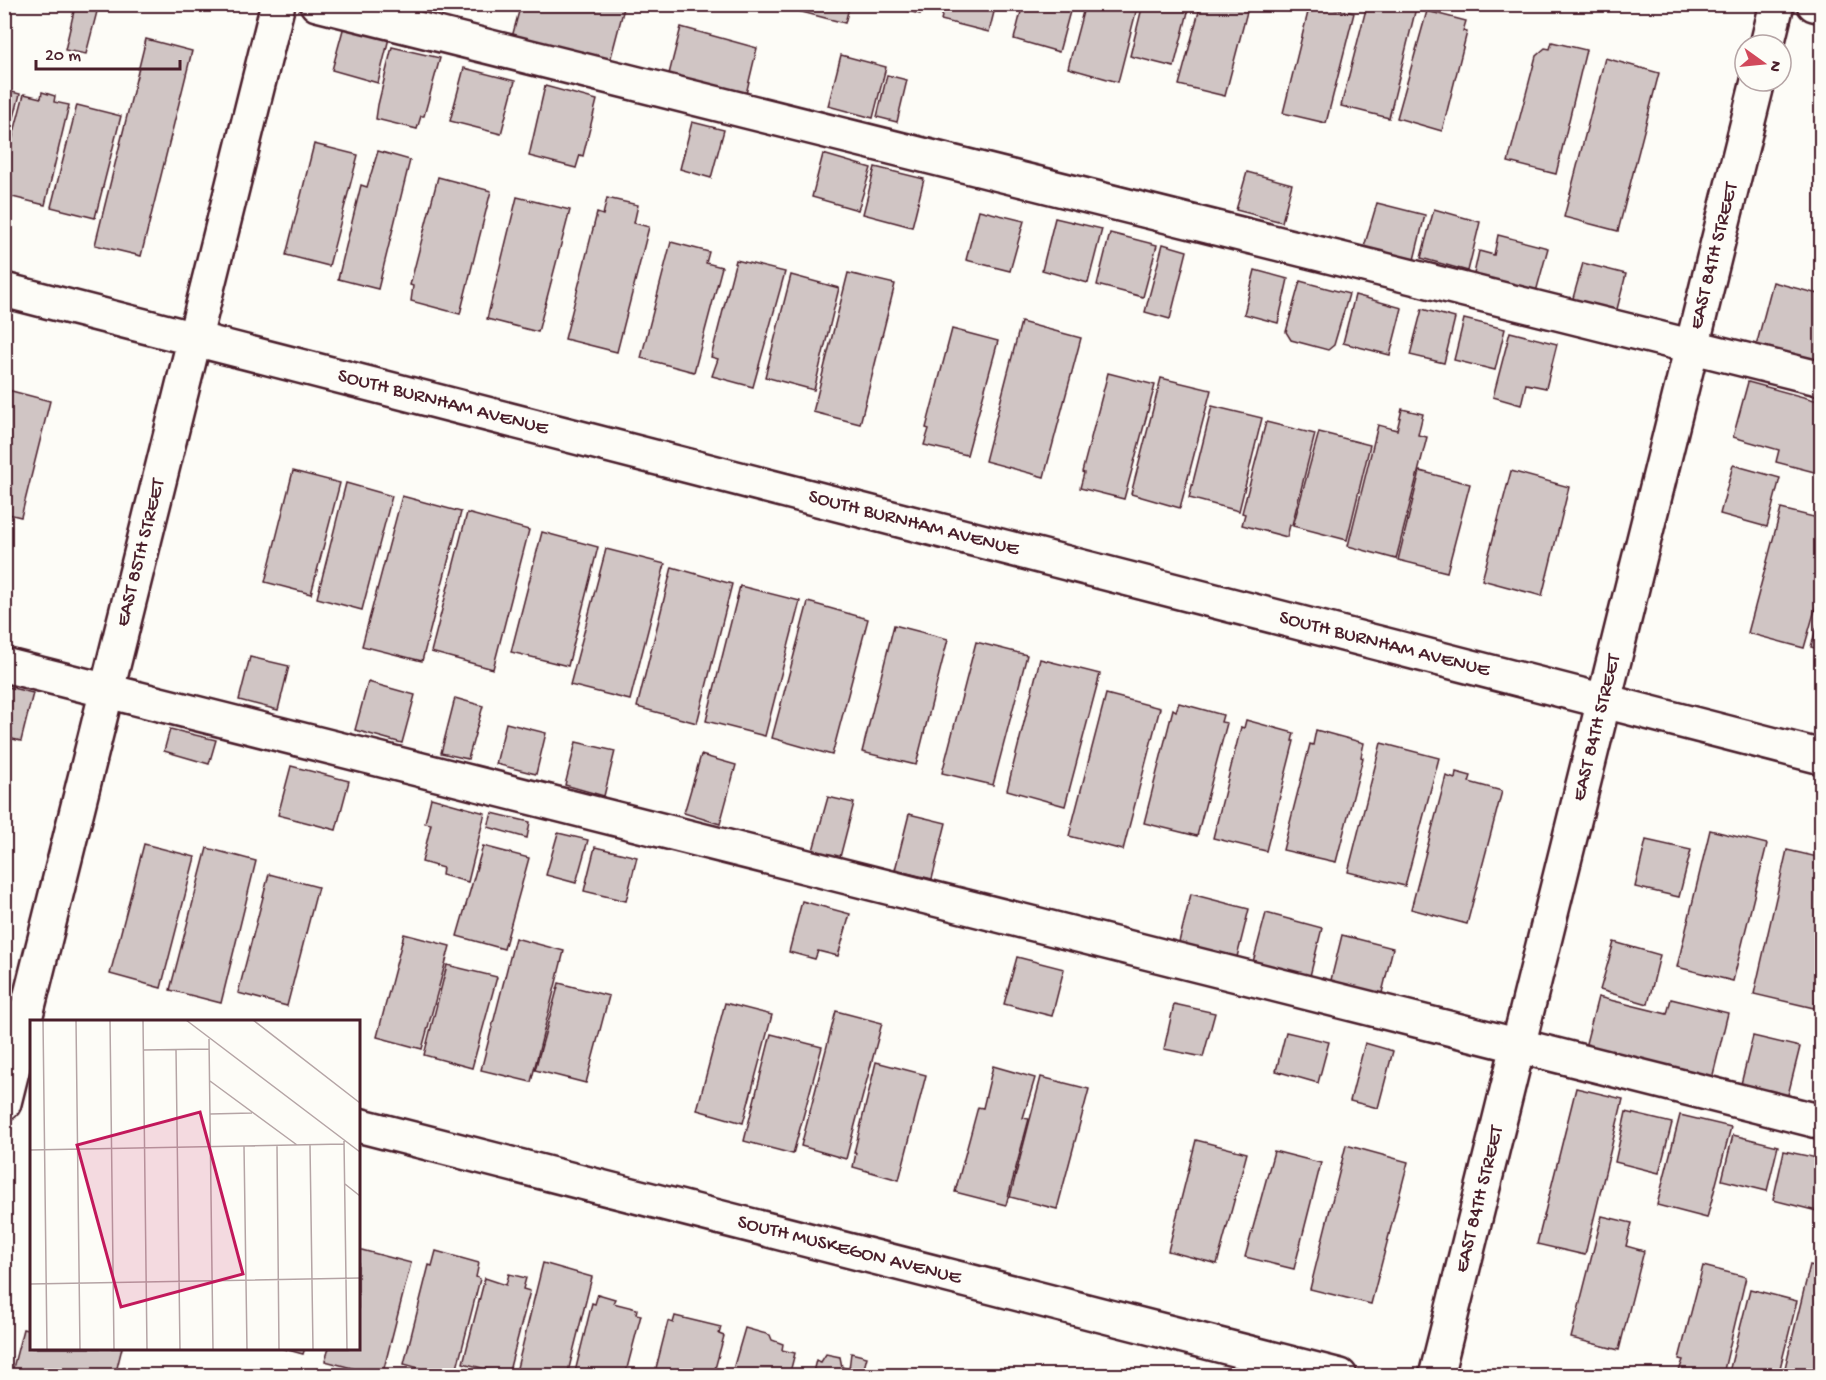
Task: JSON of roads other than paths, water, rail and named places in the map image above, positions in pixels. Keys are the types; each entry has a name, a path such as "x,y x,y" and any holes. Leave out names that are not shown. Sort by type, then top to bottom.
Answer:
{"street":[{"name":"EAST 85TH STREET","path":"4,1103 278,4"},
{"path":"317,4 1821,379"},
{"path":"1770,33 1777,4"},
{"path":"1814,4 1821,6"},
{"name":"EAST 84TH STREET","path":"1436,1376 1755,93"},
{"name":"SOUTH BURNHAM AVENUE","path":"4,290 1821,757"},
{"path":"4,665 1821,1122"},
{"name":"SOUTH MUSKEGON AVENUE","path":"360,1126 1340,1376"}]}
